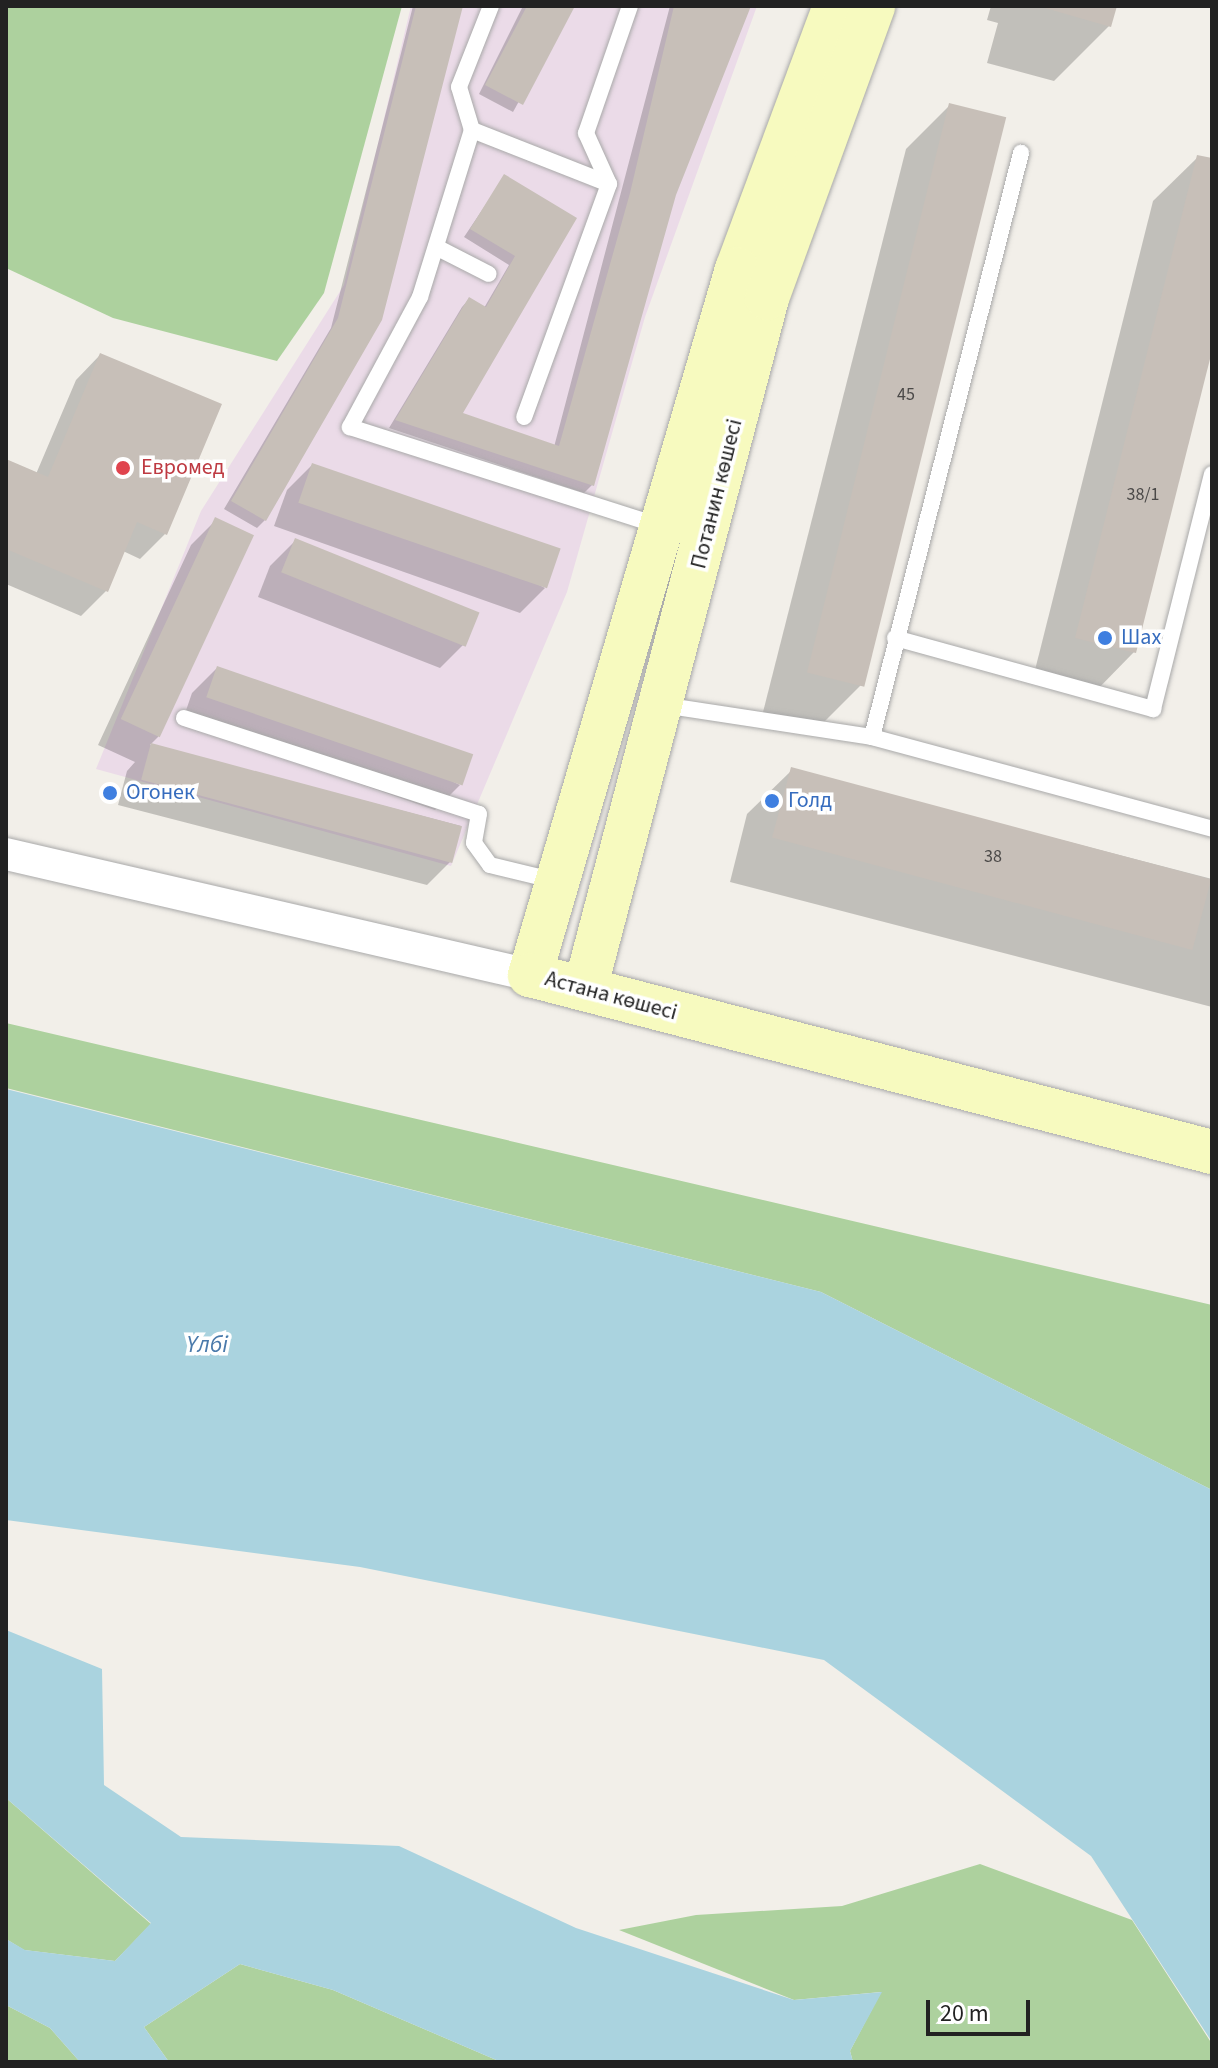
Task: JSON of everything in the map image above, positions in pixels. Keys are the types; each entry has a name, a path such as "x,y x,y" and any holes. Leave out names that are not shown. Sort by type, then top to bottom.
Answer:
{"main road":[{"name":"Потанин көшесі","path":"530,975 737,269 835,6"},
{"name":"Потанин көшесі","path":"585,989 663,705 767,298 873,6"},
{"name":"Астана көшесі","path":"530,975 1212,1152"}],"street":[{"name":"Астана көшесі","path":"6,854 530,975"}],"lane":[{"path":"491,6 459,87 472,130 420,297 350,427 662,527"},
{"path":"524,417 609,184 586,133 630,6"},
{"path":"472,130 609,184"},
{"path":"872,737 1021,153"},
{"path":"436,247 489,274"},
{"path":"895,638 1153,709 1212,474"},
{"path":"663,705 872,737 1212,829"},
{"path":"184,718 479,814 474,843 490,865 558,881"}],"shaded area":[{"path":"411,6 757,6 645,317 567,592 451,866 96,769 201,511 344,285"}],"green space":[{"path":"6,6 402,6 324,293 277,361 113,318 6,268"},
{"path":"6,1023 1212,1305 1212,1490 821,1292 6,1088"},
{"path":"6,1798 151,1924 115,1961 24,1950 6,1939"},
{"path":"980,1864 1132,1920 1212,2044 1212,2062 853,2062 850,2051 881,1992 794,2000 619,1930 696,1915 842,1906"},
{"path":"240,1964 333,1990 501,2062 169,2062 144,2027"},
{"path":"6,2005 50,2028 80,2062 6,2062"}],"water":[{"name":"Үлбі","path":"6,1089 821,1292 1212,1490 1212,2042 1091,1856 824,1660 360,1567 6,1520"},
{"path":"6,1630 102,1669 104,1785 181,1837 399,1846 576,1928 794,2000 882,1992 850,2051 853,2062 501,2062 333,1990 240,1964 144,2027 169,2062 80,2062 50,2028 6,2005 6,1939 25,1950 115,1961 151,1923 6,1798"}],"building":[{"path":"416,6 463,6 382,320 266,521 231,501 338,318"},
{"path":"527,6 575,6 523,105 485,85"},
{"path":"674,6 751,6 676,195 594,486 395,420 469,297 486,307 515,256 470,229 504,174 577,218 463,413 559,446 630,193"},
{"path":"1038,6 1117,6 1111,27"},
{"path":"949,103 1006,117 864,687 807,673"},
{"path":"1197,155 1212,158 1212,351 1136,653 1075,638"},
{"name":"Евромед","path":"100,353 222,404 167,535 137,522 108,592 6,549 6,459 48,477"},
{"path":"312,463 561,549 547,588 298,503"},
{"path":"215,517 254,535 160,737 121,719"},
{"path":"295,538 480,613 466,647 281,572"},
{"path":"217,666 473,754 462,785 206,697"},
{"path":"151,743 462,826 452,863 141,780"},
{"path":"791,767 1211,880 1192,950 772,838"}],"place":[{"name":"Евромед","path":"123,468"},
{"name":"Шах","path":"1105,638"},
{"name":"Огонек","path":"110,793"},
{"name":"Голд","path":"772,801"}]}
